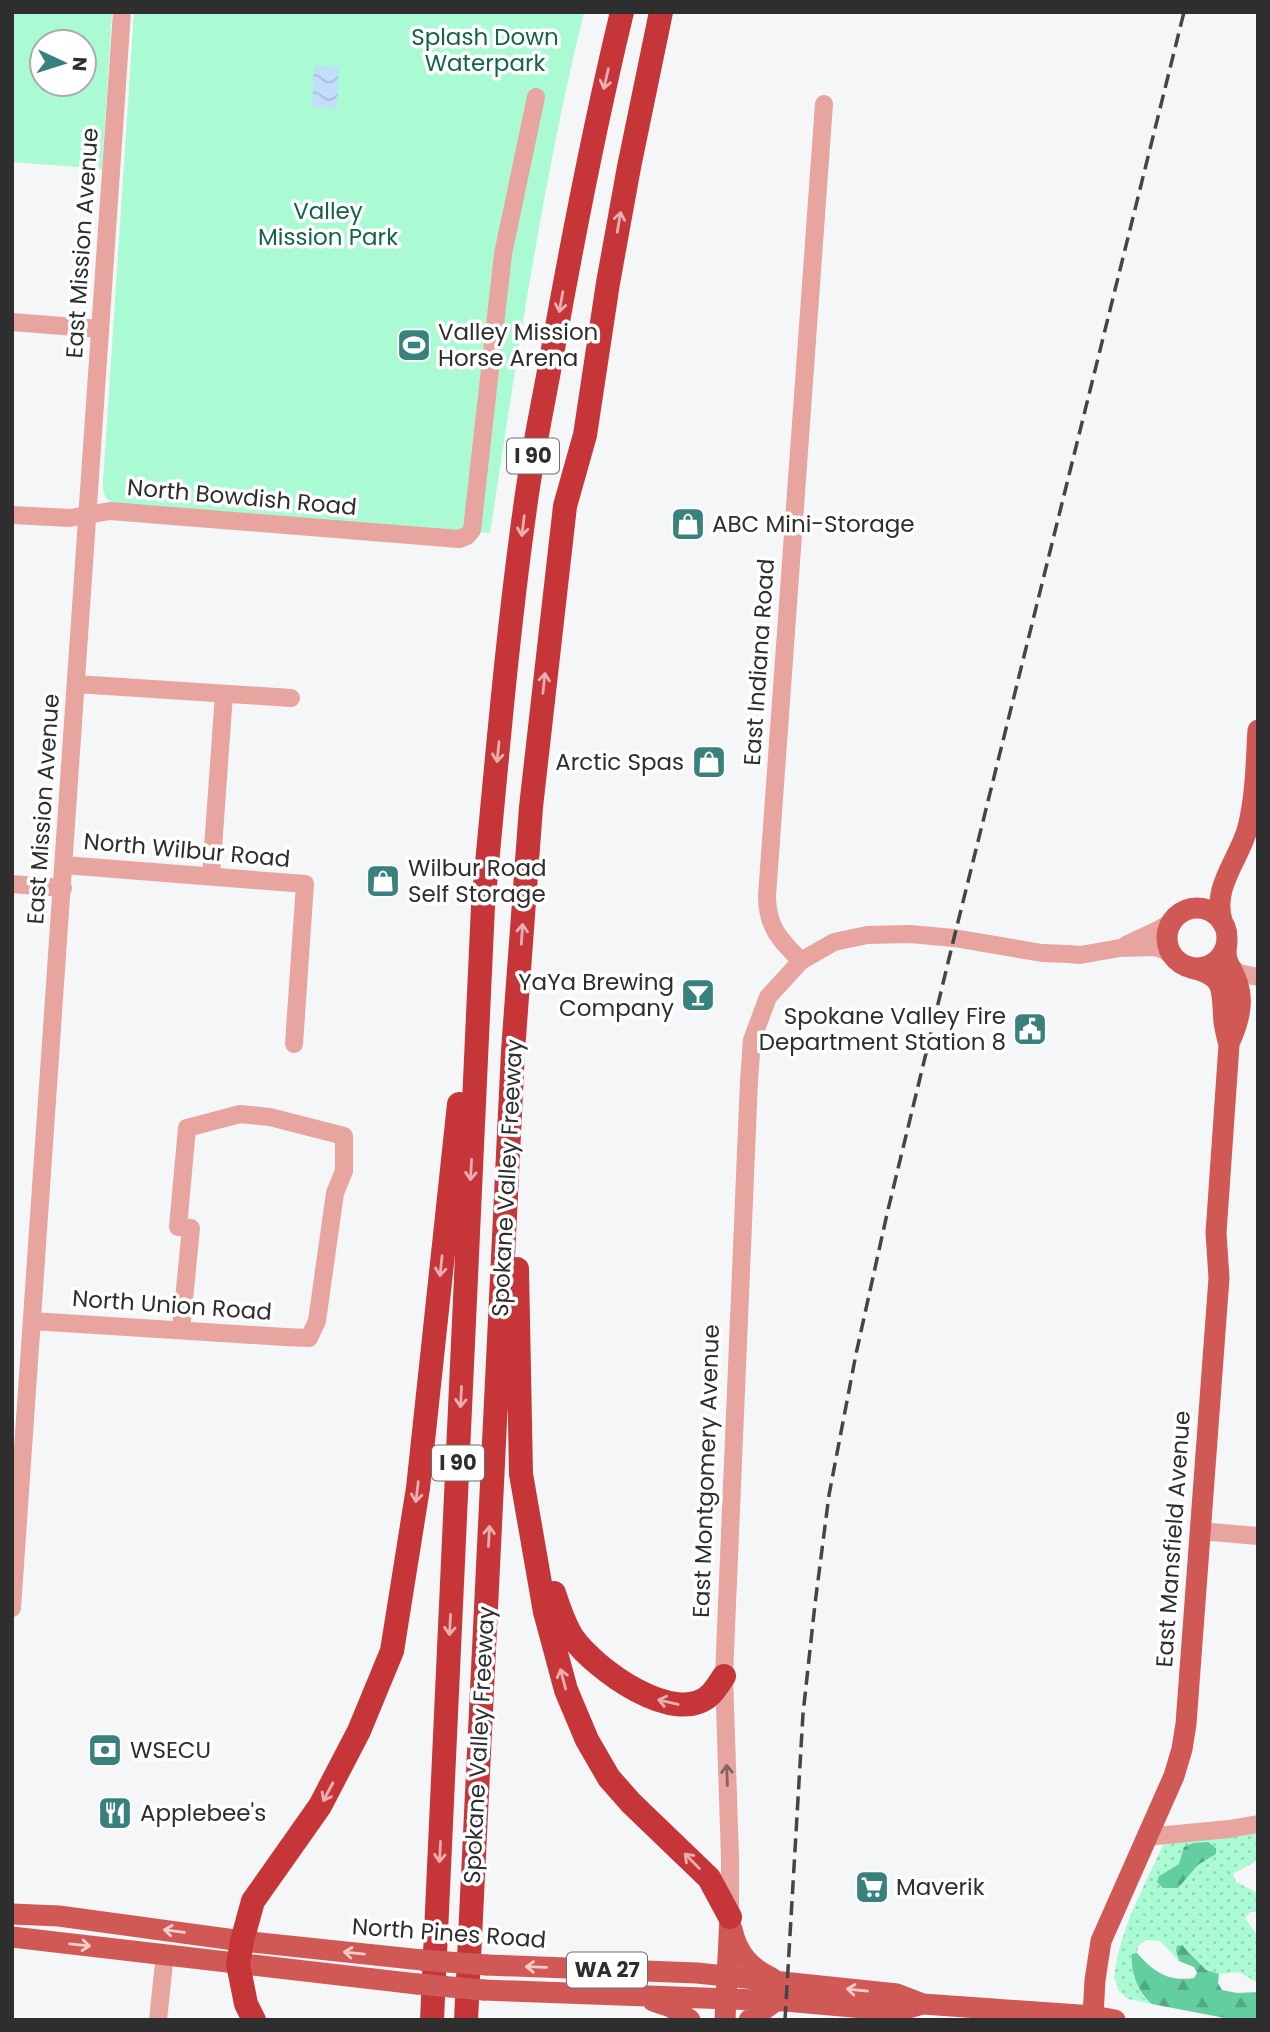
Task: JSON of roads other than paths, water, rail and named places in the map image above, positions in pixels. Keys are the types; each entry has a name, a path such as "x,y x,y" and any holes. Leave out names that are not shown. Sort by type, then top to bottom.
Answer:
{"highway":[{"name":"Spokane Valley Freeway","path":"432,2020 483,906 508,648 526,498 565,279 604,86 622,12"},
{"name":"Spokane Valley Freeway","path":"466,2020 513,1051 531,807 565,506 584,435 629,167 661,12"},
{"path":"254,2020 246,2004 240,1953 253,1901 320,1806 359,1731 392,1651 418,1488 483,906"},
{"path":"513,1051 521,1474 545,1612 566,1690 587,1740 609,1778 631,1803 709,1878 730,1917"},
{"path":"521,1474 562,1617 572,1637 588,1656 637,1692 679,1704 689,1704 710,1696 724,1676"}],"main road":[{"path":"1227,873 1199,903 1181,915 1168,930 1170,950 1183,963 1201,968 1210,965 1224,952 1226,943 1220,903 1227,873 1248,828 1254,793 1258,730"},
{"path":"1181,915 1199,908 1209,911 1217,916 1226,943"},
{"name":"East Mansfield Avenue","path":"1226,943 1251,981 1229,1045"},
{"name":"East Mansfield Avenue","path":"1093,2018 1101,1941 1174,1776 1186,1724 1219,1278 1216,1233 1229,1045 1220,985 1209,973 1183,963"},
{"name":"North Pines Road","path":"12,1914 59,1916 240,1953 417,1984 484,1990 638,1996 725,2009 779,1992"},
{"path":"730,1917 735,1943 744,1959 779,1992 749,2020"},
{"name":"East Montgomery Avenue","path":"725,2009 730,1917"},
{"name":"North Pines Road","path":"12,1937 165,1954 240,1953 422,1960 726,1976 779,1992 898,2011 923,2004 1115,2020"},
{"path":"638,1996 671,2007 690,2020"}],"street":[{"name":"East Mission Avenue","path":"12,1608 122,12"},
{"name":"North Bowdish Road","path":"12,514 70,518 110,511 459,539 467,536 472,530 503,254 536,97"},
{"name":"East Indiana Road","path":"801,961 772,928 767,896 824,104"},
{"path":"12,322 100,329"},
{"path":"76,684 291,698"},
{"path":"211,876 224,694"},
{"name":"North Wilbur Road","path":"64,865 305,884 294,1044"},
{"path":"12,884 63,888"},
{"path":"1120,948 1167,926 1181,915"},
{"name":"East Montgomery Avenue","path":"730,1917 724,1676 752,1040 768,997 801,961 834,942 867,935 910,934 954,938 1042,953 1094,953 1120,948"},
{"path":"1120,948 1154,947 1164,950 1183,963"},
{"name":"North Union Road","path":"32,1321 309,1338 317,1321 335,1193 344,1171 344,1136 271,1117 240,1114 187,1128 178,1227 191,1228 181,1330"},
{"path":"1200,1531 1258,1536"},
{"path":"1146,1836 1258,1824"},
{"path":"158,2020 165,1954"}],"water":[{"path":"314,66 339,67 337,109 312,107"}],"railway":[{"path":"785,2020 803,1714 829,1495 856,1354 954,938 1184,12"}],"place":[{"name":"Valley Mission Horse Arena","path":"414,345"},
{"name":"ABC Mini-Storage","path":"688,524"},
{"name":"Arctic Spas","path":"709,762"},
{"name":"Wilbur Road Self Storage","path":"383,881"},
{"name":"YaYa Brewing Company","path":"698,995"},
{"name":"Spokane Valley Fire Department Station 8","path":"1030,1029"},
{"name":"WSECU","path":"105,1750"},
{"name":"Applebee's","path":"115,1813"},
{"name":"Maverik","path":"872,1887"}],"park label":[{"name":"Splash Down Waterpark","path":"485,50"},
{"name":"Valley Mission Park","path":"328,224"}]}
